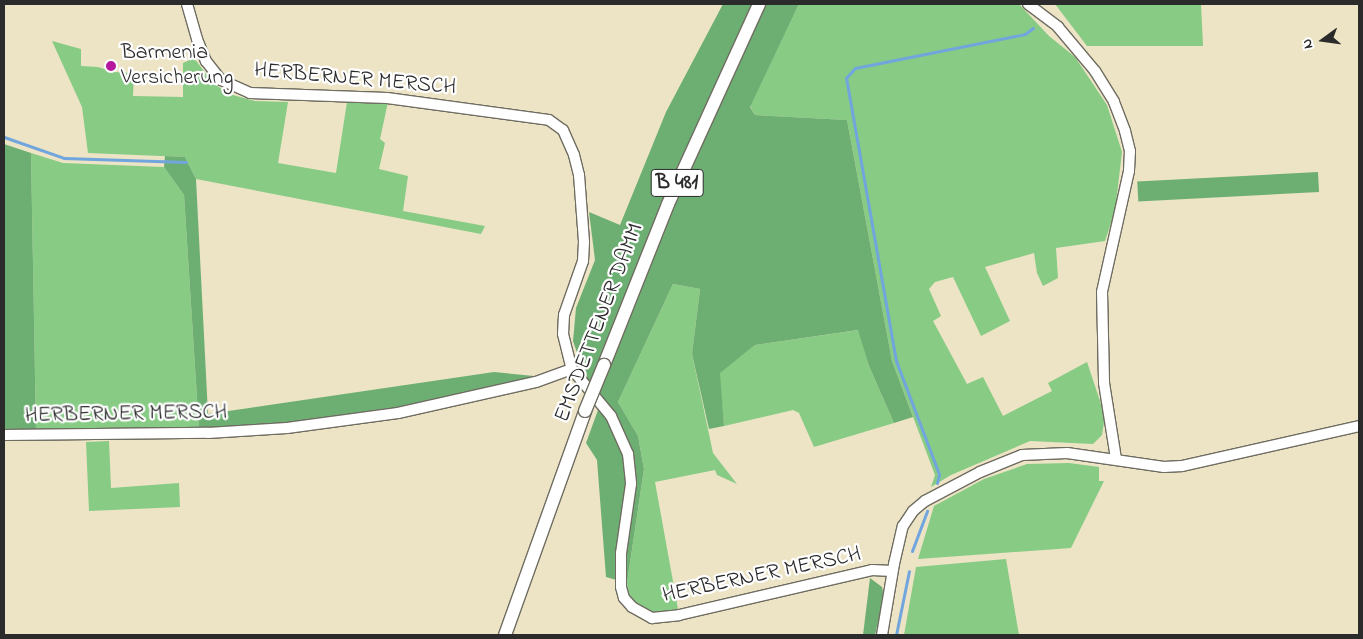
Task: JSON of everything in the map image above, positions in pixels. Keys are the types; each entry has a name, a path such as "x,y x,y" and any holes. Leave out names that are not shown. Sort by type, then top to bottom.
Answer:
{"main road":[{"name":"EMSDETTENER DAMM","path":"504,635 585,411 668,204 759,4"}],"street":[{"name":"HERBERNER MERSCH","path":"187,4 197,39 206,61 222,80 250,93 387,98 549,120 562,130 574,155 579,175 584,242 580,273 564,315 563,334 572,369 611,416 628,454 631,484 621,553 621,587 624,598 638,613 652,618 679,615 872,570 892,571"},
{"path":"1028,4 1058,27 1095,71 1114,102 1126,131 1130,151 1128,179 1102,292 1104,382 1116,458"},
{"name":"HERBERNER MERSCH","path":"4,435 208,433 286,428 398,414 536,382 572,369"},
{"name":"HERBERNER MERSCH","path":"882,635 892,571 903,526 913,511 925,501 980,472 1022,456 1067,453 1116,458 1164,467 1182,466 1359,426"}],"green space":[{"path":"723,4 799,4 750,107 755,115 847,120 892,361 913,417 894,423 869,366 858,330 755,345 720,373 724,426 709,429 692,354 700,289 673,284 618,402 638,436 644,469 627,583 606,577 597,460 586,443 602,399 586,379 573,341 576,308 595,260 589,212 620,225 666,112"},
{"path":"799,4 1019,4 1049,36 1075,57 1107,105 1122,152 1115,211 1105,241 1056,248 1058,278 1043,286 1037,273 1034,253 985,267 1010,321 981,336 953,277 935,282 929,289 941,316 933,321 967,384 983,377 1003,416 1052,391 1048,383 1087,362 1105,416 1102,435 1093,444 1030,441 951,475 931,487 935,475 892,361 847,120 755,115 750,106"},
{"path":"1055,4 1201,4 1203,46 1087,46"},
{"path":"52,41 81,49 81,66 98,67 114,72 134,73 133,96 183,97 183,63 194,58 213,83 229,94 255,101 288,102 278,163 336,173 347,102 388,102 380,139 385,143 379,169 408,176 403,211 485,226 481,234 196,179 185,157 88,153 82,107"},
{"path":"4,144 31,153 36,431 4,430"},
{"path":"31,153 63,163 164,167 184,195 199,429 36,431"},
{"path":"165,156 185,157 196,179 208,414 494,372 534,376 401,409 288,424 199,429 184,195 164,167"},
{"path":"1318,172 1319,192 1138,201 1137,181"},
{"path":"673,284 700,289 692,354 713,453 737,484 717,475 715,470 655,482 678,609 654,612 639,607 629,598 627,583 644,469 638,436 618,402"},
{"path":"859,330 869,366 894,423 814,447 799,413 793,410 724,426 719,373 755,345"},
{"path":"109,441 111,488 179,483 180,507 89,511 86,442"},
{"path":"1069,463 1099,467 1099,481 1104,481 1071,548 918,559 934,506 984,479 1027,464"},
{"path":"1006,559 1019,635 904,635 916,567"},
{"path":"870,578 882,587 884,597 875,635 863,635"}],"waterway":[{"path":"937,483 939,474 896,361 846,78 855,68 1025,34 1033,28"},
{"path":"4,137 64,158 186,162"},
{"path":"912,551 927,511"},
{"path":"896,635 909,571"}],"place":[{"name":"Barmenia Versicherung","path":"111,66"}]}
